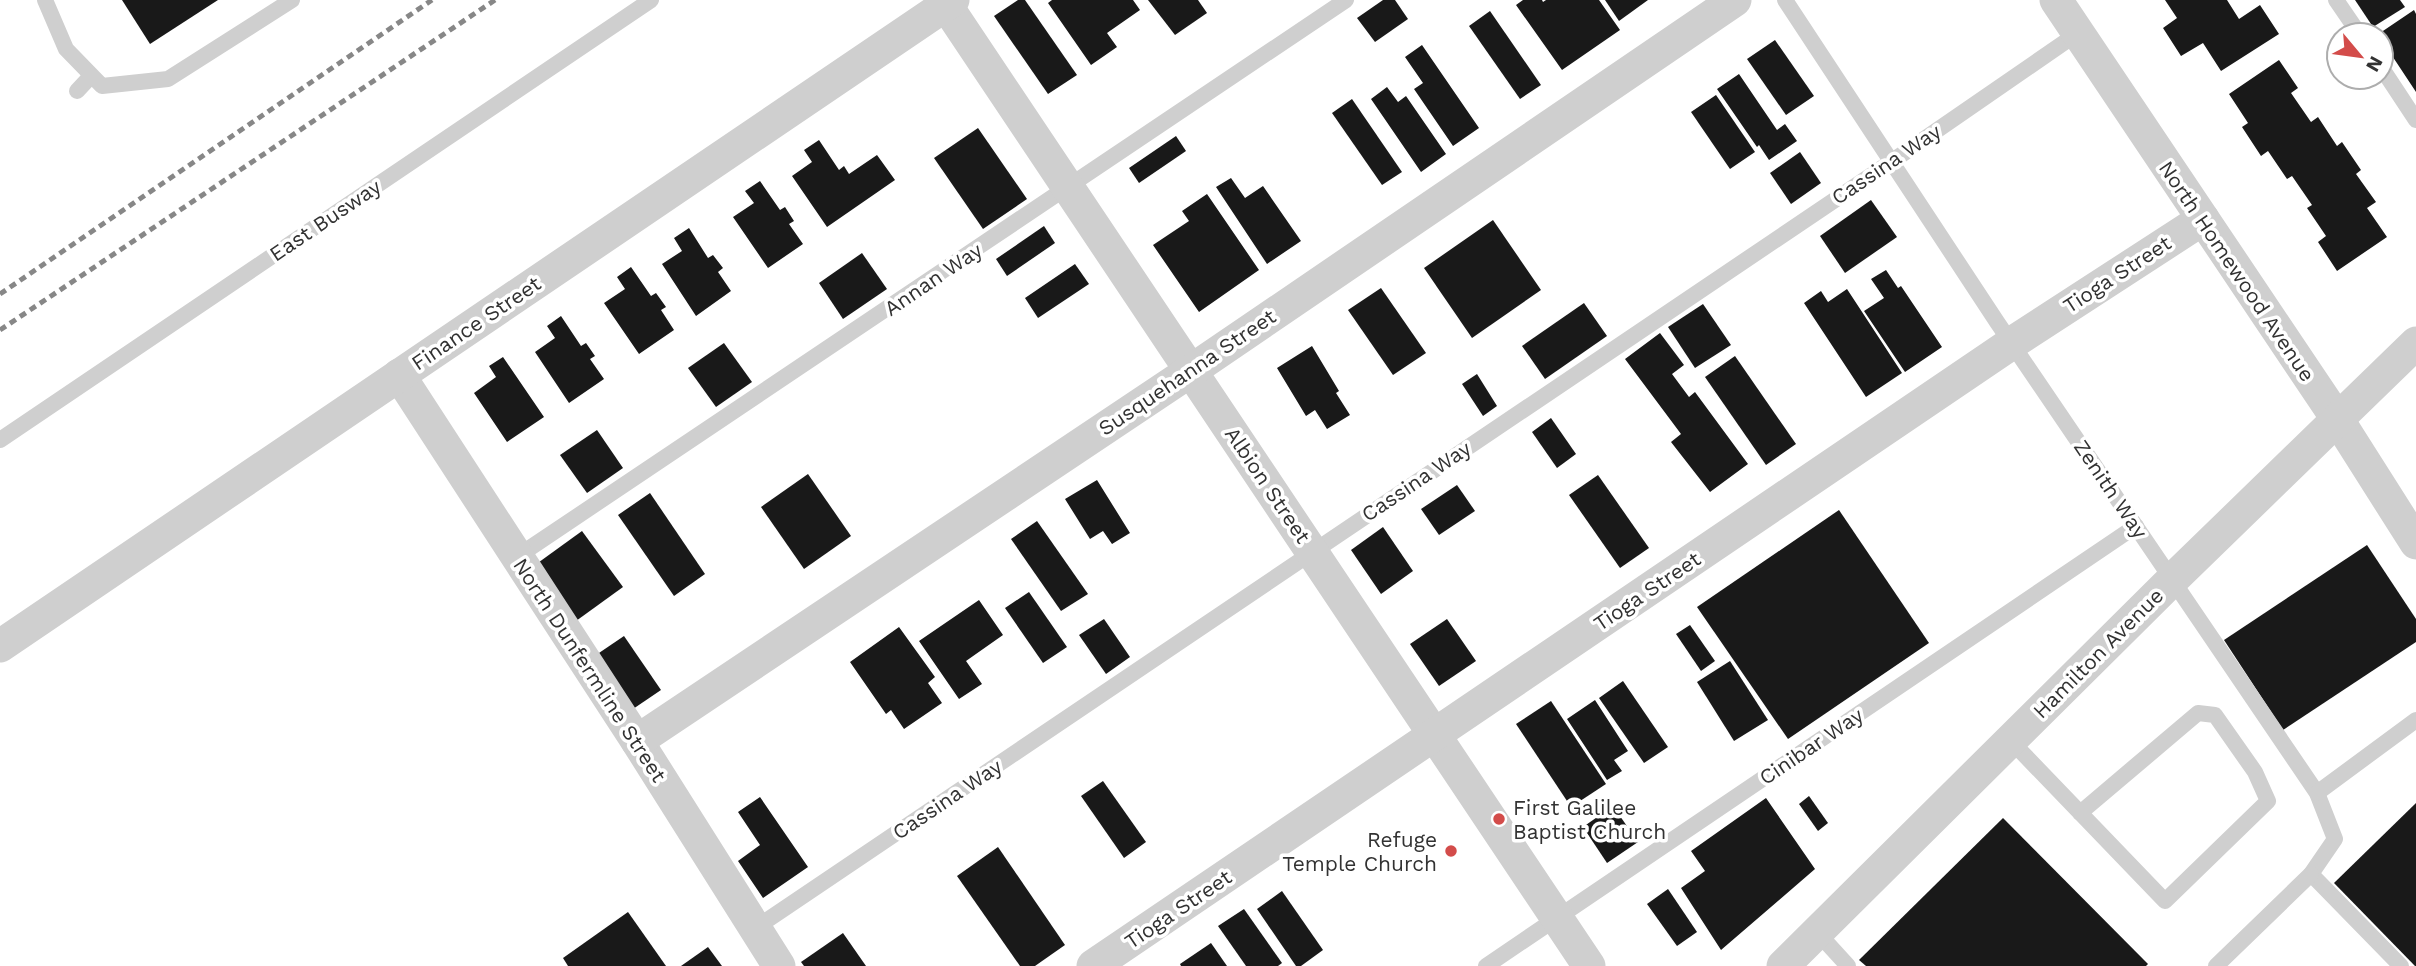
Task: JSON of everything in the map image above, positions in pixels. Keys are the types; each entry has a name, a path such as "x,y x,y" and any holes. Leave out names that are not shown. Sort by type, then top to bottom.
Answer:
{"street":[{"name":"Susquehanna Street","path":"637,741 1192,370 1735,0"},
{"name":"North Homewood Avenue","path":"2056,0 2338,420 2416,542"},
{"name":"Albion Street","path":"950,2 1070,187 1589,966"},
{"name":"Finance Street","path":"0,646 950,2"},
{"name":"Tioga Street","path":"1093,966 2012,343 2203,219"},
{"name":"Hamilton Avenue","path":"1783,966 2171,581 2416,343"},
{"name":"North Dunfermline Street","path":"399,375 637,741 779,966"}],"lane":[{"path":"45,0 66,49 102,86 168,79 292,0"},
{"name":"East Busway","path":"0,440 651,0"},
{"name":"Annan Way","path":"518,556 1346,0"},
{"name":"Zenith Way","path":"1785,0 2171,581 2318,793 2335,839 2311,874"},
{"path":"2336,0 2350,21"},
{"name":"Cassina Way","path":"754,929 2078,33"},
{"path":"77,91 92,76"},
{"path":"2395,88 2416,120"},
{"name":"Cinibar Way","path":"1486,966 2136,526"},
{"path":"2011,741 2080,813 2165,901 2268,801 2255,772 2215,715 2198,713 2080,813"},
{"path":"2318,793 2416,720"},
{"path":"2216,966 2311,874 2401,966"},
{"path":"1817,932 1848,966"}],"building":[{"path":"122,0 218,0 150,44"},
{"path":"1018,0 1025,0 1077,75 1048,94 994,16"},
{"path":"1052,0 1133,0 1140,10 1107,33 1117,47 1091,65 1048,3"},
{"path":"1148,0 1198,0 1207,13 1175,35"},
{"path":"1383,0 1395,0 1408,19 1375,42 1357,18"},
{"path":"1523,0 1599,0 1620,30 1562,70 1516,5"},
{"path":"1605,0 1648,0 1619,21"},
{"path":"2165,0 2227,0 2239,19 2260,5 2279,34 2221,71 2203,43 2181,56 2163,28 2177,18"},
{"path":"2355,0 2400,0 2405,7 2383,21 2369,21"},
{"path":"2414,10 2416,92 2395,60 2395,23"},
{"path":"1490,11 1541,85 1520,99 1469,26"},
{"path":"1775,40 1814,96 1786,115 1747,59"},
{"path":"1422,45 1479,128 1453,146 1414,89 1423,83 1405,57"},
{"path":"2279,60 2298,88 2291,93 2311,122 2318,117 2337,146 2342,142 2361,170 2356,174 2376,202 2367,208 2387,237 2337,271 2318,242 2326,236 2307,208 2312,205 2292,176 2287,179 2268,151 2261,156 2242,127 2248,123 2229,94"},
{"path":"1739,74 1777,130 1785,124 1797,141 1769,160 1717,89"},
{"path":"1387,87 1398,102 1406,96 1446,154 1421,172 1371,99"},
{"path":"1716,95 1755,152 1730,169 1691,112"},
{"path":"1352,99 1402,172 1382,185 1332,113"},
{"path":"978,128 1027,199 983,229 934,158"},
{"path":"1176,136 1186,151 1139,183 1129,168"},
{"path":"819,140 839,170 844,166 849,174 877,155 895,180 827,227 792,176 812,162 804,150"},
{"path":"1800,152 1821,183 1791,204 1770,173"},
{"path":"1231,178 1245,198 1263,186 1301,241 1267,264 1216,187"},
{"path":"760,181 780,210 785,207 794,221 789,224 803,244 768,268 733,217 754,203 745,191"},
{"path":"1207,194 1259,270 1199,312 1153,245 1189,221 1182,211"},
{"path":"1871,200 1897,237 1845,273 1820,236"},
{"path":"1493,220 1541,290 1472,338 1424,268"},
{"path":"1044,226 1055,243 1007,276 996,259"},
{"path":"689,228 708,258 713,255 723,268 718,272 731,291 696,316 662,264 682,251 674,238"},
{"path":"862,253 887,289 843,319 819,283"},
{"path":"1075,264 1089,284 1038,318 1025,298"},
{"path":"631,267 651,296 656,293 666,307 661,310 674,330 639,354 604,303 625,289 617,277"},
{"path":"1886,270 1898,288 1901,286 1942,347 1905,372 1864,311 1884,298 1871,279"},
{"path":"1381,288 1426,353 1393,375 1348,310"},
{"path":"1847,289 1902,373 1866,397 1804,303 1821,291 1828,302"},
{"path":"1584,303 1607,336 1545,379 1522,346"},
{"path":"1703,304 1731,345 1695,368 1668,327"},
{"path":"561,316 581,346 586,343 595,356 590,359 604,379 569,403 535,352 555,338 547,326"},
{"path":"1660,333 1684,365 1672,374 1689,397 1695,392 1748,464 1710,492 1671,442 1681,434 1625,359"},
{"path":"724,343 752,382 716,407 688,368"},
{"path":"1312,346 1350,415 1327,429 1315,410 1306,416 1277,368"},
{"path":"1735,356 1796,444 1766,465 1705,377"},
{"path":"503,357 544,417 507,442 474,393 496,377 489,366"},
{"path":"1477,374 1497,406 1483,416 1462,384"},
{"path":"1551,418 1576,454 1557,468 1532,432"},
{"path":"597,430 623,468 587,493 560,455"},
{"path":"808,474 851,536 804,569 761,507"},
{"path":"1598,475 1649,548 1620,568 1569,495"},
{"path":"1097,480 1130,533 1112,544 1103,531 1090,539 1065,499"},
{"path":"1457,485 1475,511 1439,535 1421,509"},
{"path":"650,493 705,574 674,596 618,515"},
{"path":"1839,510 1929,643 1788,739 1697,607"},
{"path":"1037,521 1088,594 1061,611 1011,539"},
{"path":"1383,527 1413,571 1381,594 1351,550"},
{"path":"582,531 623,587 576,621 535,565"},
{"path":"2367,545 2416,619 2416,642 2283,730 2224,640"},
{"path":"1029,592 1067,647 1043,663 1005,608"},
{"path":"979,600 1003,635 966,661 982,684 959,699 919,641"},
{"path":"1104,619 1130,657 1106,674 1079,635"},
{"path":"1447,619 1476,661 1439,686 1410,644"},
{"path":"1690,625 1715,661 1701,671 1676,634"},
{"path":"899,627 935,677 928,683 942,703 904,729 891,710 886,714 850,662"},
{"path":"624,636 661,690 633,709 596,655"},
{"path":"1730,661 1768,720 1734,741 1697,682"},
{"path":"1623,681 1668,747 1644,763 1599,698"},
{"path":"1595,700 1628,751 1614,760 1622,771 1607,780 1567,719"},
{"path":"1551,701 1606,784 1571,807 1516,724"},
{"path":"1103,781 1146,842 1124,858 1081,796"},
{"path":"1809,796 1828,823 1818,831 1799,804"},
{"path":"760,797 808,867 763,898 738,861 760,845 738,812"},
{"path":"1766,798 1815,869 1721,950 1681,888 1705,871 1691,851"},
{"path":"2416,803 2416,966 2415,966 2334,883"},
{"path":"1613,806 1638,842 1607,863 1583,827"},
{"path":"2003,818 2148,964 2146,966 1866,966 1859,960"},
{"path":"998,847 1065,945 1035,966 1020,966 957,876"},
{"path":"1668,889 1697,932 1677,946 1647,904"},
{"path":"1282,891 1323,950 1301,966 1296,966 1257,909"},
{"path":"1244,909 1282,963 1278,966 1246,966 1218,926"},
{"path":"628,912 666,966 568,966 563,958"},
{"path":"843,933 866,966 804,966 801,962"},
{"path":"1211,943 1227,966 1181,966 1180,964"},
{"path":"708,947 722,966 681,966"}],"railway":[{"path":"0,294 432,0"},
{"path":"0,330 495,0"}],"place":[{"name":"First Galilee Baptist Church","path":"1499,819"},
{"name":"Refuge Temple Church","path":"1451,851"}]}
